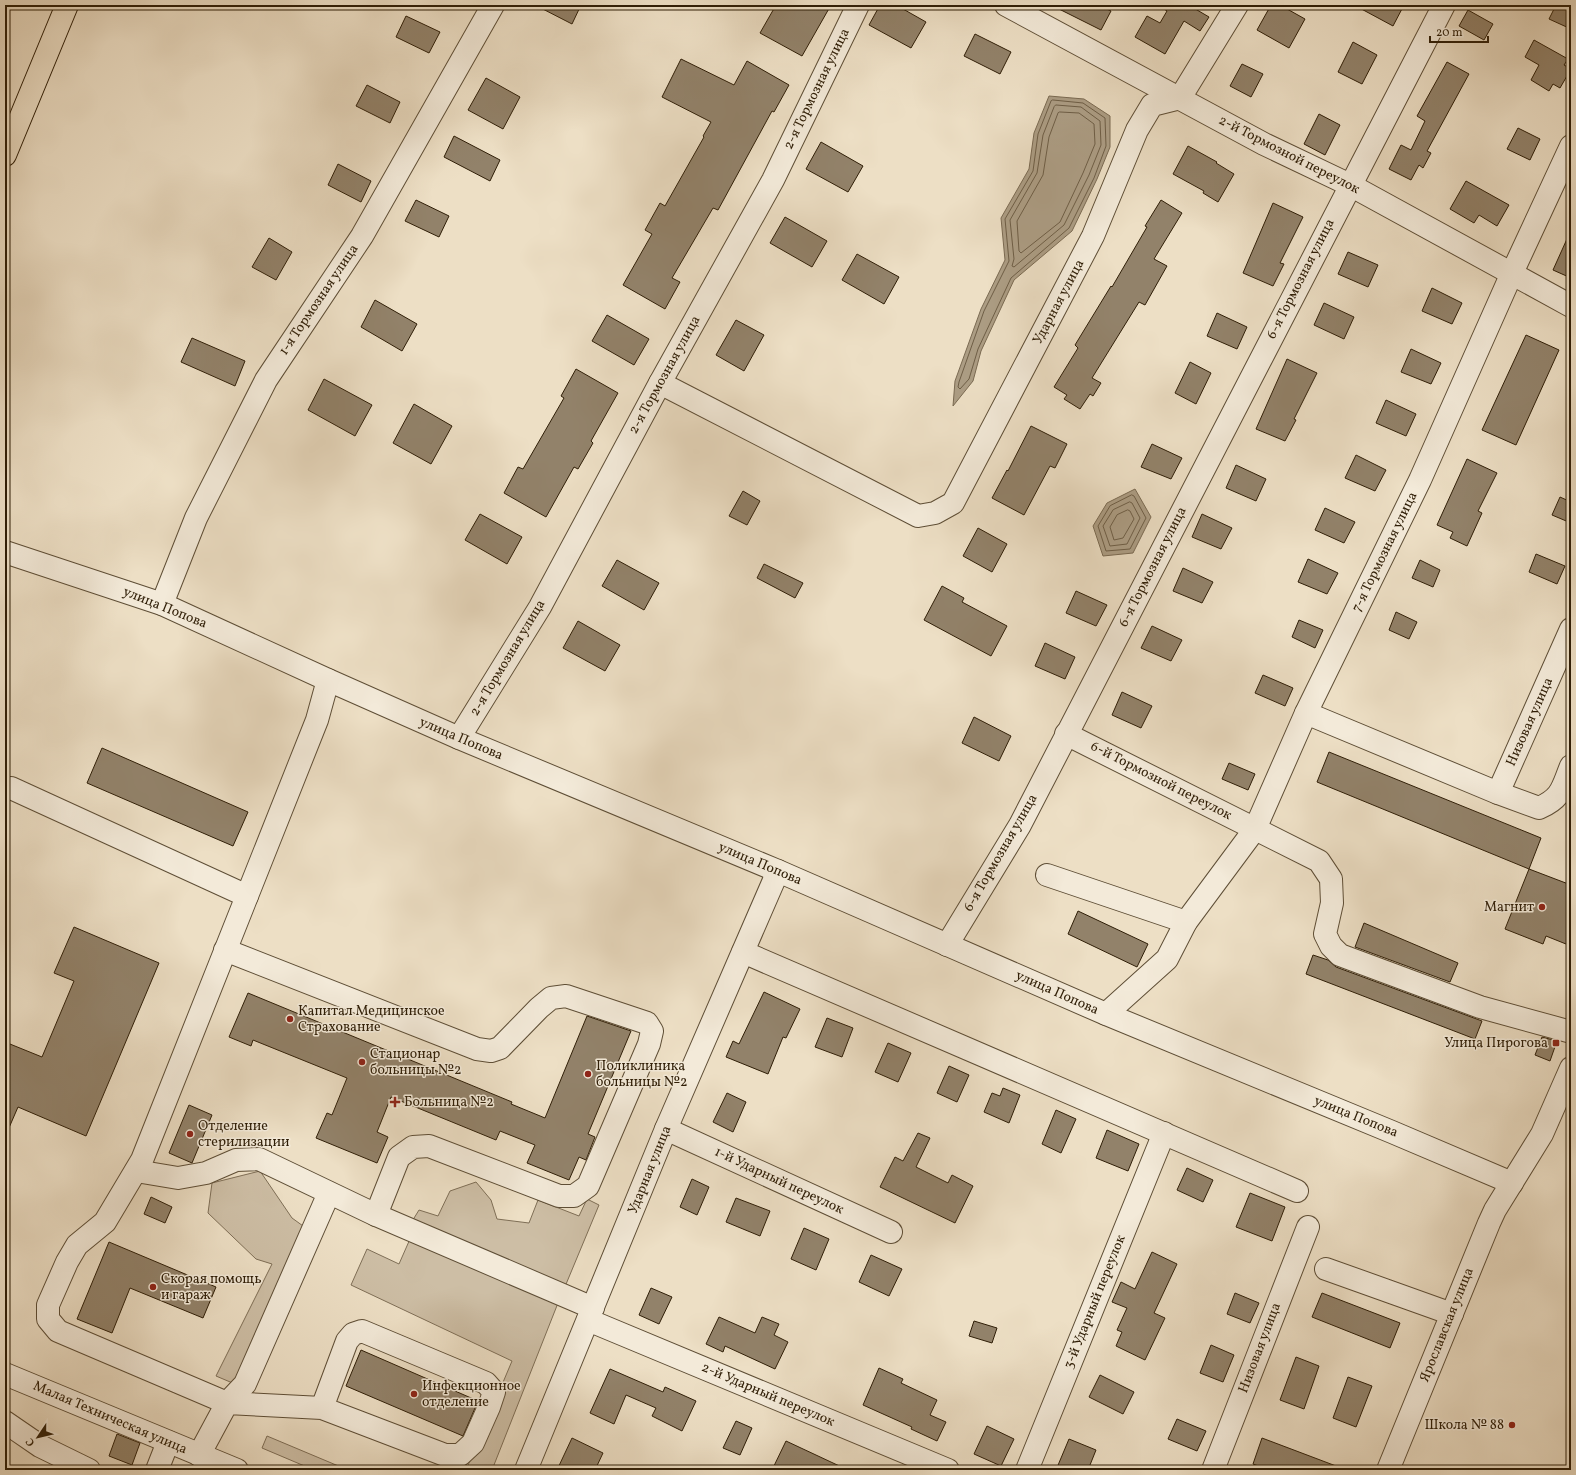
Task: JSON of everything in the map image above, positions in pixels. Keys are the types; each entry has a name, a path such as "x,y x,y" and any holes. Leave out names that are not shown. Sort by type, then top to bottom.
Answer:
{"main road":[{"path":"5,155 67,5"}],"street":[{"name":"1-я Тормозная улица","path":"162,604 196,518 266,380 362,236 493,5"},
{"name":"2-я Тормозная улица","path":"459,738 540,607 660,382 773,180 858,5"},
{"name":"2-й Тормозной переулок","path":"1006,5 1264,144 1350,184 1571,306"},
{"path":"1180,98 1237,5"},
{"name":"6-я Тормозная улица","path":"947,945 1020,825 1350,184 1444,5"},
{"name":"Ударная улица","path":"660,382 918,516 935,513 954,502 1093,236 1137,130 1152,105 1180,98"},
{"name":"7-я Тормозная улица","path":"1106,1014 1167,959 1186,922 1255,829 1306,713 1420,480 1512,273 1571,146"},
{"name":"улица Попова","path":"5,552 162,604 459,738 778,871 1106,1014 1512,1183"},
{"name":"Низовая улица","path":"1498,794 1571,629"},
{"path":"322,1408 347,1341 353,1334 362,1331 486,1383 494,1392 473,1443 460,1455 445,1455 322,1408 227,1403 58,1331 48,1319 48,1305 67,1262 77,1245 105,1222 142,1160 317,720 328,680"},
{"path":"1306,713 1498,794 1540,808 1551,803 1559,795 1571,766"},
{"name":"6-й Тормозной переулок","path":"1066,734 1319,861 1331,879 1332,903 1325,934 1331,946 1340,955 1480,1007 1571,1032"},
{"path":"11,788 247,896"},
{"name":"Ударная улица","path":"526,1470 666,1129 778,871"},
{"path":"1047,875 1186,922"},
{"path":"225,950 477,1050 491,1051 500,1048 551,998 566,996 647,1023 652,1031 649,1044 588,1186 574,1196 559,1196 429,1146 413,1147 399,1157 376,1215"},
{"path":"743,952 1298,1191"},
{"path":"1512,1183 1550,1119 1571,1068"},
{"name":"1-й Ударный переулок","path":"666,1129 892,1232"},
{"name":"3-й Ударный переулок","path":"1027,1470 1164,1133"},
{"name":"2-й Ударный переулок","path":"136,1171 178,1178 206,1173 236,1160 259,1159 376,1215 591,1314 948,1470"},
{"name":"Ярославская улица","path":"1388,1470 1489,1223 1512,1183"},
{"path":"199,1455 227,1403 245,1384 329,1193"},
{"name":"Низовая улица","path":"1213,1470 1308,1227"},
{"path":"1326,1269 1452,1314"},
{"name":"Малая Техническая улица","path":"5,1374 237,1470"},
{"path":"5,1422 40,1446 89,1470"},
{"path":"157,1470 168,1442"}],"shaded area":[{"path":"260,1171 292,1218 310,1231 242,1387 216,1376 272,1264 256,1259 208,1213 212,1183"},
{"path":"476,1182 491,1200 497,1219 529,1223 538,1200 579,1216 587,1199 599,1205 564,1289 411,1223 419,1210 438,1216 450,1191"},
{"path":"410,1239 558,1303 492,1470 466,1470 512,1361 351,1285 367,1249 399,1264"},
{"path":"267,1436 348,1470 314,1470 262,1448"}],"water":[{"path":"1049,96 1084,99 1110,116 1110,147 1097,179 1072,231 1014,280 981,351 973,381 953,406 955,381 981,309 1005,260 1001,218 1029,169 1034,133"},
{"path":"1135,489 1151,517 1133,553 1103,556 1093,526 1107,503"}],"building":[{"path":"535,5 581,5 572,24"},
{"path":"776,5 831,5 802,56 760,33"},
{"path":"880,5 896,5 926,22 911,48 869,25"},
{"path":"1051,5 1099,5 1111,11 1101,30"},
{"path":"1158,5 1193,5 1192,7 1209,17 1200,31 1184,21 1165,54 1135,37 1147,16 1160,23 1167,11"},
{"path":"1271,5 1280,5 1305,19 1289,48 1257,30"},
{"path":"1354,5 1404,5 1393,26"},
{"path":"1556,5 1571,5 1571,29 1549,19"},
{"path":"1468,10 1493,24 1484,40 1459,26"},
{"path":"406,16 440,32 429,53 396,37"},
{"path":"975,34 1011,52 1000,74 964,56"},
{"path":"1534,40 1568,59 1564,65 1571,69 1560,88 1553,84 1549,91 1531,80 1539,65 1525,57"},
{"path":"1353,42 1377,55 1362,84 1338,72"},
{"path":"681,59 734,85 747,61 789,85 774,112 772,111 718,210 713,208 672,278 680,282 665,309 623,285 652,234 645,230 660,203 665,206 711,122 662,97"},
{"path":"1447,62 1469,74 1427,151 1431,153 1423,168 1419,165 1411,180 1389,169 1401,145 1411,150 1425,121 1417,116"},
{"path":"1242,64 1263,74 1251,97 1230,86"},
{"path":"486,78 520,97 503,129 468,110"},
{"path":"367,85 400,102 390,123 356,106"},
{"path":"1319,114 1340,125 1325,155 1304,144"},
{"path":"1518,128 1540,139 1530,160 1507,149"},
{"path":"454,136 500,160 490,181 444,157"},
{"path":"821,142 863,166 848,192 806,169"},
{"path":"1188,146 1217,162 1216,163 1234,174 1218,202 1203,193 1204,191 1173,174"},
{"path":"338,164 371,181 361,202 328,185"},
{"path":"1466,181 1509,205 1497,226 1479,215 1474,223 1450,209"},
{"path":"416,200 449,216 439,237 405,221"},
{"path":"1161,200 1182,213 1154,259 1167,266 1145,305 1139,302 1092,378 1101,383 1093,396 1090,394 1080,409 1064,399 1067,395 1054,387 1078,348 1075,345 1111,286 1112,287"},
{"path":"1273,203 1303,217 1280,263 1284,264 1273,286 1243,273"},
{"path":"785,217 827,241 812,267 770,243"},
{"path":"1571,230 1571,278 1553,270"},
{"path":"269,238 292,252 276,280 252,267"},
{"path":"1348,252 1378,265 1368,287 1338,274"},
{"path":"857,254 899,277 884,304 842,280"},
{"path":"1432,288 1462,303 1452,324 1422,311"},
{"path":"375,300 417,324 402,351 361,327"},
{"path":"1324,303 1354,317 1344,339 1314,325"},
{"path":"1217,313 1247,327 1237,349 1207,336"},
{"path":"607,315 649,339 634,365 592,341"},
{"path":"736,320 764,335 744,371 716,355"},
{"path":"1526,335 1559,350 1516,445 1482,430"},
{"path":"192,338 245,361 235,386 181,362"},
{"path":"1411,349 1441,363 1431,384 1401,372"},
{"path":"1287,359 1317,373 1294,419 1296,420 1285,441 1256,429"},
{"path":"1190,362 1211,373 1196,404 1175,393"},
{"path":"576,369 618,393 591,441 593,443 578,469 574,467 546,517 504,493 518,467 523,469 564,398 561,396"},
{"path":"324,379 372,405 355,436 308,410"},
{"path":"1386,400 1416,414 1406,436 1376,423"},
{"path":"414,404 452,426 431,464 393,443"},
{"path":"1031,426 1067,444 1055,468 1050,466 1024,515 992,498 1007,470 1008,471"},
{"path":"1152,444 1182,458 1171,479 1141,467"},
{"path":"1356,455 1386,470 1375,491 1345,478"},
{"path":"1467,459 1497,473 1478,511 1482,513 1467,546 1450,538 1453,532 1437,525"},
{"path":"1236,465 1266,479 1256,501 1226,488"},
{"path":"743,491 760,501 747,525 729,516"},
{"path":"1560,497 1571,502 1571,523 1552,515"},
{"path":"1325,508 1355,522 1344,543 1315,530"},
{"path":"480,514 522,537 507,564 465,540"},
{"path":"1202,514 1232,528 1221,549 1192,537"},
{"path":"978,528 1007,544 992,572 963,556"},
{"path":"1536,554 1565,566 1557,584 1529,572"},
{"path":"1308,559 1338,573 1327,594 1298,582"},
{"path":"617,560 659,583 644,610 602,586"},
{"path":"1420,560 1440,570 1433,587 1412,578"},
{"path":"764,564 803,583 795,598 757,578"},
{"path":"1183,568 1213,582 1202,603 1173,591"},
{"path":"942,586 964,598 962,602 1007,626 991,656 924,620"},
{"path":"1076,591 1107,605 1096,626 1066,613"},
{"path":"1396,612 1417,622 1409,639 1389,630"},
{"path":"1299,620 1323,630 1315,648 1292,637"},
{"path":"578,621 620,645 605,671 563,648"},
{"path":"1152,626 1182,640 1171,661 1141,648"},
{"path":"1045,643 1075,657 1065,679 1035,666"},
{"path":"1263,675 1293,688 1285,706 1255,693"},
{"path":"1122,692 1152,706 1141,728 1112,715"},
{"path":"974,717 1011,736 999,761 962,743"},
{"path":"102,748 248,812 233,846 87,783"},
{"path":"1329,752 1541,838 1529,869 1317,782"},
{"path":"1229,763 1255,774 1248,790 1222,779"},
{"name":"Магнит","path":"1529,869 1571,885 1571,946 1546,936 1543,944 1505,929"},
{"path":"1078,911 1148,944 1137,967 1068,934"},
{"path":"1364,923 1458,963 1450,982 1355,947"},
{"path":"74,927 159,963 86,1136 18,1107 5,1137 5,1042 42,1057 74,981 54,973"},
{"path":"1313,955 1328,960 1336,967 1482,1021 1475,1039 1306,974"},
{"path":"764,992 800,1009 786,1038 783,1037 768,1074 726,1057 733,1041 739,1044"},
{"path":"248,993 512,1102 511,1104 545,1118 587,1016 631,1031 588,1134 595,1137 586,1160 579,1157 569,1180 527,1163 535,1145 500,1131 496,1140 391,1097 377,1132 388,1137 377,1163 316,1138 327,1113 332,1115 347,1078 253,1040 251,1046 229,1037"},
{"path":"827,1018 853,1028 842,1057 815,1047"},
{"path":"1542,1037 1557,1041 1550,1061 1535,1055"},
{"path":"888,1043 911,1053 898,1082 875,1072"},
{"path":"949,1066 969,1075 957,1102 937,1093"},
{"path":"1003,1088 1020,1095 1009,1123 984,1112 992,1093 1000,1096"},
{"path":"727,1093 746,1102 733,1132 713,1122"},
{"name":"Отделение стерилизации","path":"189,1105 212,1115 192,1163 169,1153"},
{"path":"1056,1110 1076,1119 1061,1153 1042,1144"},
{"path":"1107,1130 1139,1144 1128,1171 1096,1158"},
{"path":"918,1133 930,1138 916,1167 948,1183 952,1175 973,1186 955,1223 880,1187 895,1157 903,1161"},
{"path":"1187,1168 1213,1180 1203,1202 1177,1190"},
{"path":"692,1179 709,1187 697,1215 680,1207"},
{"path":"1250,1193 1285,1207 1272,1241 1236,1227"},
{"path":"151,1197 172,1207 165,1223 144,1214"},
{"path":"736,1198 770,1211 760,1236 726,1222"},
{"path":"804,1228 829,1239 816,1270 791,1259"},
{"name":"Скорая помощь и гараж","path":"109,1242 216,1287 203,1318 130,1288 112,1333 77,1319"},
{"path":"1152,1252 1177,1264 1154,1313 1165,1318 1145,1360 1116,1346 1122,1332 1117,1330 1127,1308 1112,1302 1121,1282 1135,1289"},
{"path":"871,1255 902,1269 889,1296 859,1282"},
{"path":"651,1288 672,1297 659,1324 639,1315"},
{"path":"1235,1293 1259,1303 1250,1323 1227,1314"},
{"path":"1322,1293 1400,1323 1390,1348 1312,1317"},
{"path":"719,1317 755,1333 762,1317 779,1324 774,1335 788,1342 775,1369 725,1346 723,1352 706,1344"},
{"path":"974,1321 997,1328 992,1343 969,1336"},
{"path":"1211,1345 1234,1355 1223,1382 1200,1373"},
{"name":"Инфекционное отделение","path":"361,1350 478,1401 463,1436 346,1386"},
{"path":"1296,1357 1319,1366 1304,1409 1280,1400"},
{"path":"879,1368 903,1379 901,1383 937,1400 930,1415 946,1422 937,1441 911,1429 912,1427 863,1405"},
{"path":"610,1369 663,1392 665,1387 696,1401 682,1431 652,1416 656,1408 626,1395 614,1424 590,1413"},
{"path":"1100,1375 1134,1392 1123,1414 1089,1397"},
{"path":"1348,1377 1372,1386 1356,1427 1333,1418"},
{"path":"1177,1419 1206,1431 1197,1451 1168,1439"},
{"path":"736,1421 752,1428 740,1455 723,1448"},
{"path":"987,1426 1014,1439 1001,1466 974,1454"},
{"path":"117,1434 140,1443 132,1465 109,1456"},
{"path":"572,1438 603,1453 595,1470 557,1470"},
{"path":"1262,1438 1344,1469 1269,1470 1253,1464"},
{"path":"1069,1439 1096,1450 1088,1470 1056,1470"},
{"path":"786,1441 848,1470 772,1470"}],"place":[{"name":"Магнит","path":"1542,907"},
{"name":"Капитал Медицинское Страхование","path":"290,1019"},
{"name":"Улица Пирогова","path":"1556,1043"},
{"name":"Стационар больницы №2","path":"362,1062"},
{"name":"Поликлиника больницы №2","path":"588,1074"},
{"name":"Больница №2","path":"395,1102"},
{"name":"Отделение стерилизации","path":"190,1134"},
{"name":"Скорая помощь и гараж","path":"153,1287"},
{"name":"Инфекционное отделение","path":"414,1394"},
{"name":"Школа № 88","path":"1512,1425"}]}
